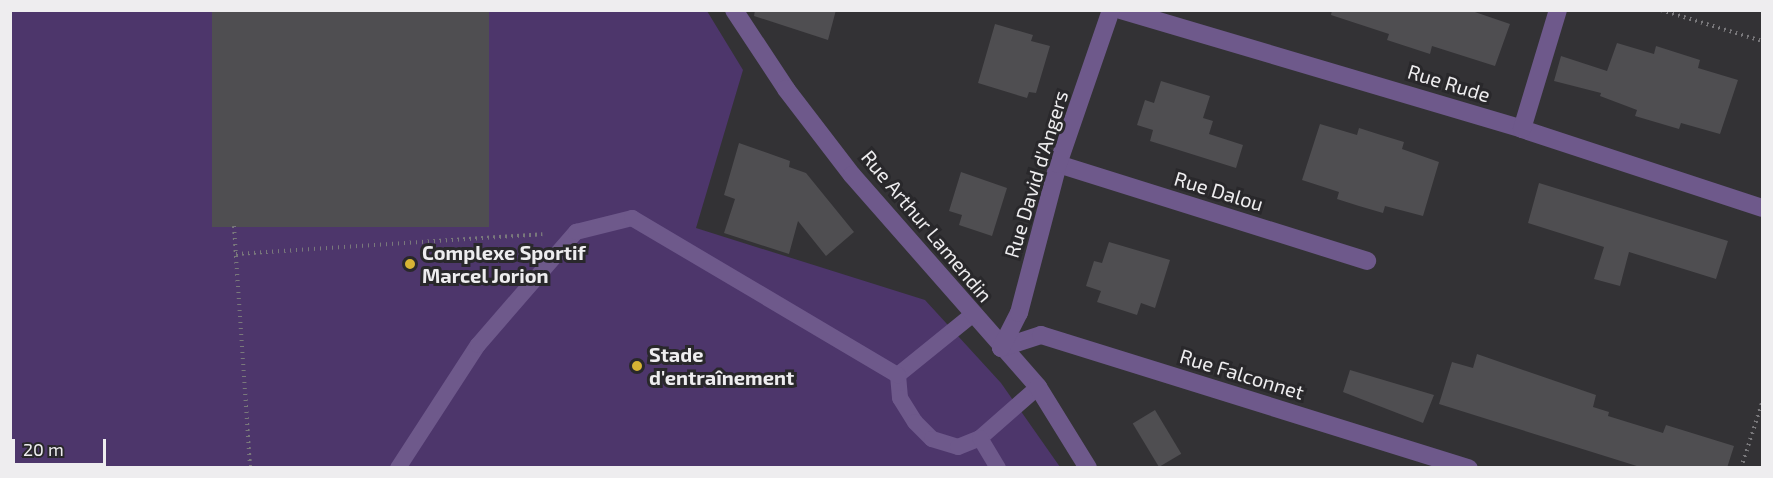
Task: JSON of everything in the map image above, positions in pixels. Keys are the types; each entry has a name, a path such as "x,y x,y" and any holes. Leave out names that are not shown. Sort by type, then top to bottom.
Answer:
{"street":[{"name":"Rue Arthur Lamendin","path":"734,10 786,89 852,175 972,315 1038,387 1088,468"},
{"name":"Rue David d'Angers","path":"1001,348 1019,313 1058,164 1111,10"},
{"name":"Rue Rude","path":"1121,10 1522,129 1762,208"},
{"path":"1522,129 1558,10"},
{"name":"Rue Dalou","path":"1058,164 1367,261"},
{"name":"Rue Falconnet","path":"1001,348 1041,335 1469,468"}],"lane":[{"path":"398,468 478,345 576,232 632,218 898,375"},
{"path":"898,375 972,315"},
{"path":"898,375 900,398 915,422 932,439 958,447 980,438 1038,387"},
{"path":"980,438 998,468"}],"path":[{"path":"1661,10 1762,41"},
{"path":"234,226 250,468"},
{"path":"236,254 576,232"},
{"path":"1741,468 1762,403"}],"shaded area":[{"name":"Complexe Sportif Marcel Jorion","path":"10,11 707,11 743,70 696,228 925,300 1001,383 1060,467 11,467"}],"building":[{"path":"212,10 489,10 489,227 212,227"},
{"path":"755,10 836,10 828,40 754,16"},
{"path":"1332,10 1469,10 1510,24 1495,66 1432,46 1430,54 1387,40 1389,34 1331,15"},
{"path":"995,24 1033,35 1031,41 1050,46 1036,93 1029,92 1027,98 978,83"},
{"path":"1617,43 1654,54 1656,46 1700,60 1698,68 1738,80 1720,134 1681,123 1679,129 1635,116 1637,110 1600,96 1601,93 1554,81 1561,56 1607,71"},
{"path":"1161,81 1210,96 1203,118 1213,121 1209,134 1243,145 1236,168 1150,141 1153,130 1137,125 1145,100 1154,103"},
{"path":"1320,124 1357,135 1359,128 1404,142 1402,149 1439,162 1423,216 1385,206 1383,213 1359,206 1337,199 1339,192 1302,180"},
{"path":"739,143 790,161 789,167 806,173 854,232 826,256 798,221 789,254 724,233 735,199 724,195"},
{"path":"961,172 1007,188 992,236 959,225 962,215 949,211"},
{"path":"1539,183 1728,241 1716,279 1629,252 1620,286 1594,279 1604,247 1528,223"},
{"path":"1109,242 1170,260 1155,308 1141,303 1137,315 1097,302 1101,291 1086,286 1094,261 1102,263"},
{"path":"1477,354 1596,395 1593,407 1609,412 1608,416 1663,433 1666,425 1734,446 1727,468 1640,467 1439,404 1452,362 1473,368"},
{"path":"1350,370 1434,395 1423,423 1343,392"},
{"path":"1155,410 1181,454 1159,467 1133,423"}],"place":[{"name":"Complexe Sportif Marcel Jorion","path":"410,264"},
{"name":"Stade d'entraînement","path":"637,366"}]}
